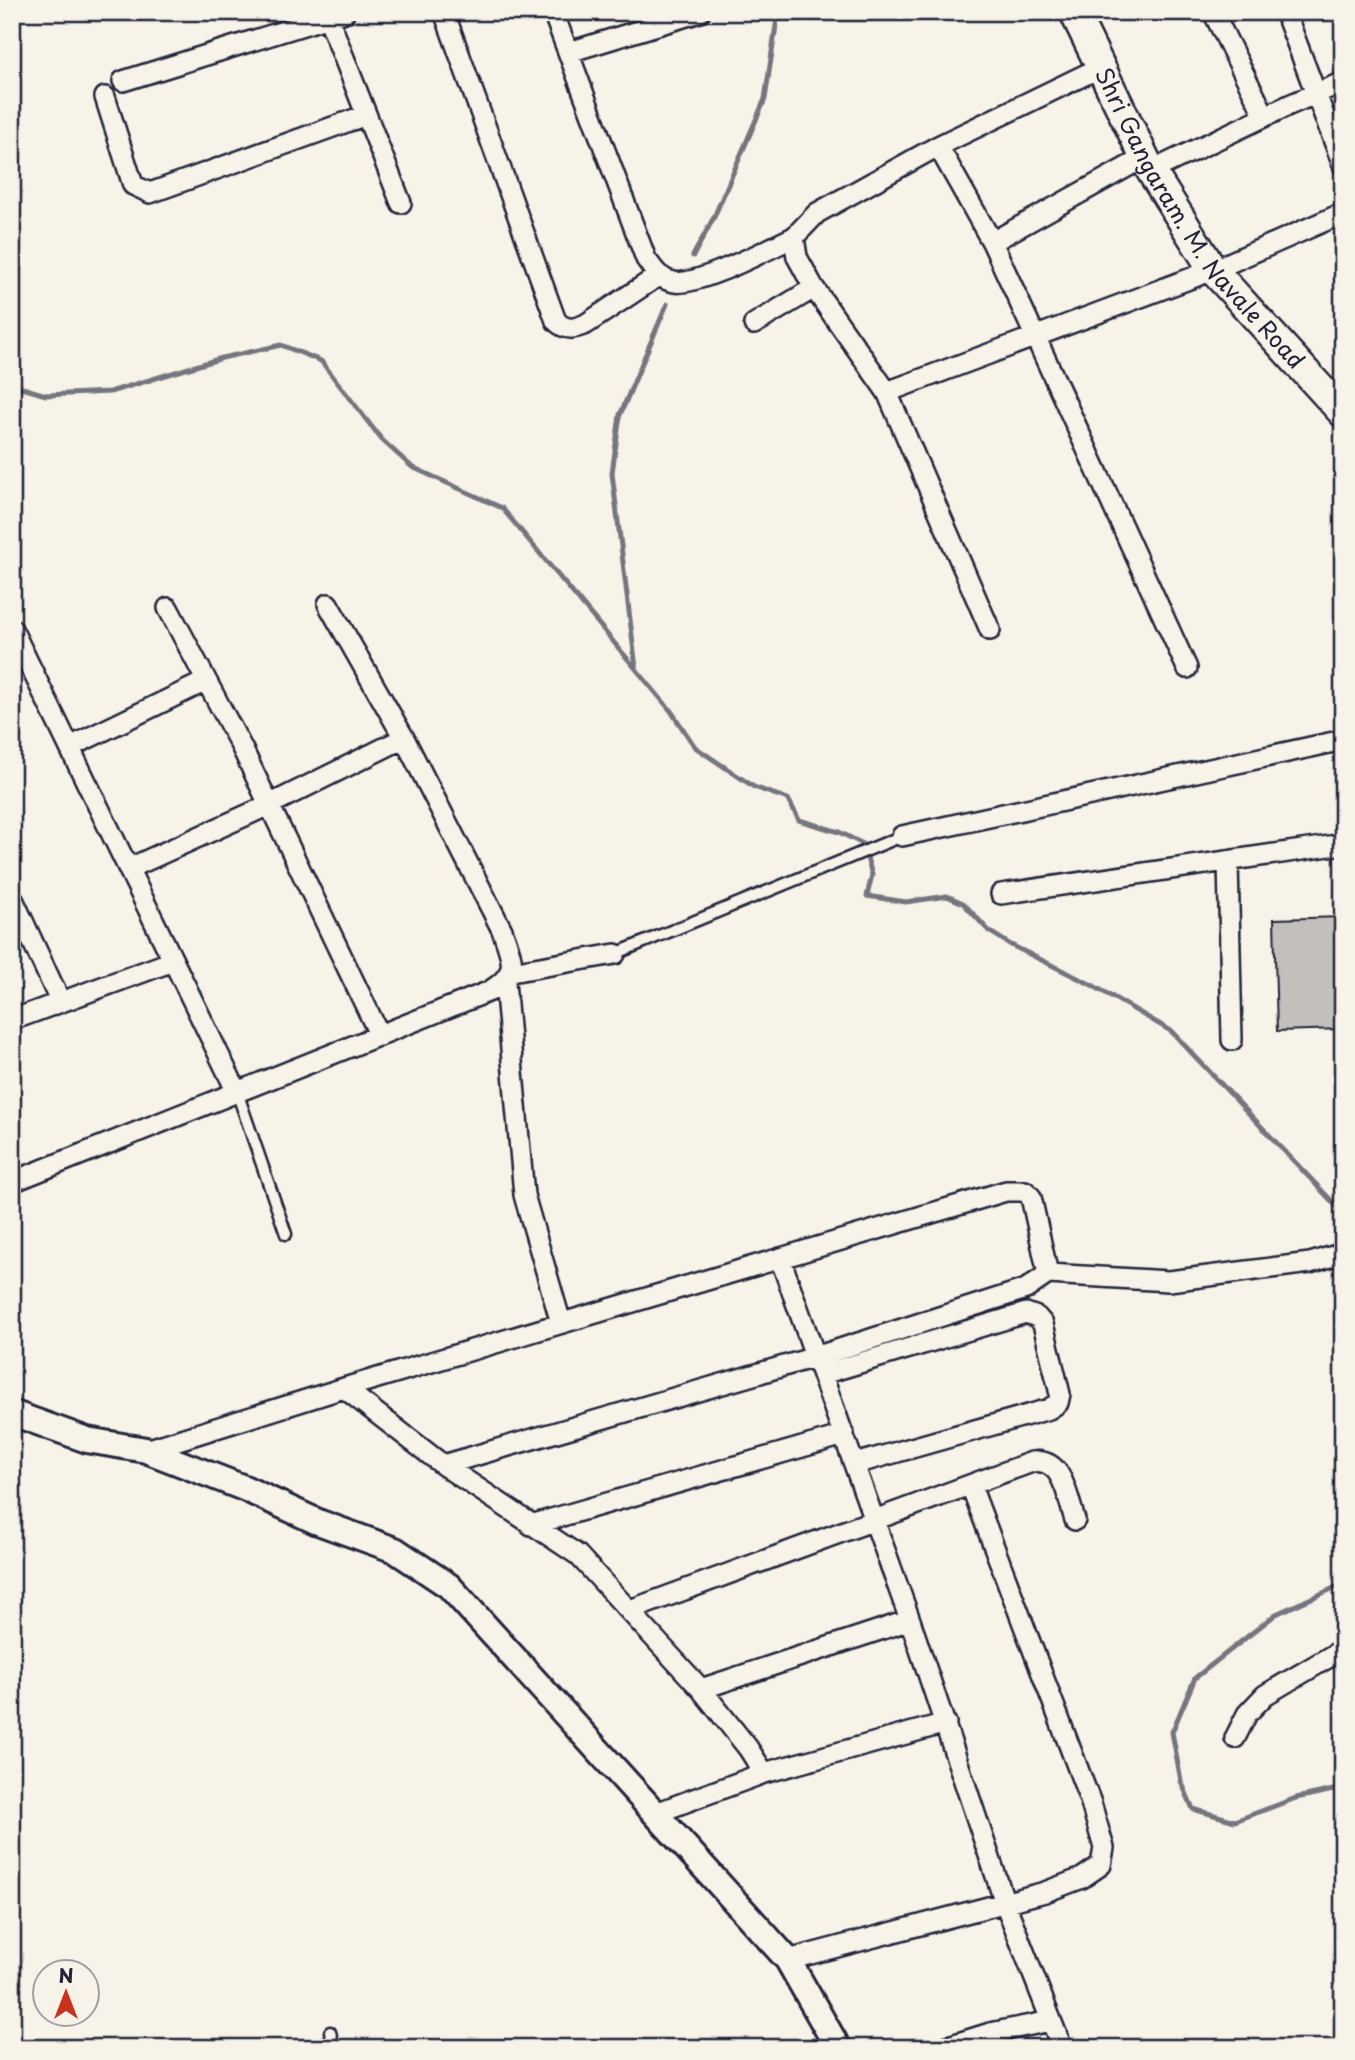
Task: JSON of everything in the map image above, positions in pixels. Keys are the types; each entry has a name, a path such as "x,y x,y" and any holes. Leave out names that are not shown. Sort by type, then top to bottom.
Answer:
{"main road":[{"name":"Shri Gangaram. M. Navale Road","path":"1074,12 1148,164 1213,270 1341,408"}],"street":[{"path":"444,12 556,321 564,328 575,329 658,276"},
{"path":"553,12 646,259 658,276 675,283 696,281 794,237 817,213 938,146 1101,67"},
{"path":"569,52 700,12"},
{"path":"1213,12 1265,116"},
{"path":"1285,12 1343,165"},
{"path":"123,81 337,15 366,115 401,203"},
{"path":"992,242 1148,164 1343,82"},
{"path":"104,97 133,185 150,192 366,115"},
{"path":"938,146 992,242 1187,668"},
{"path":"887,392 1213,270 1343,213"},
{"path":"794,237 797,257 814,288 887,392 990,630"},
{"path":"754,324 814,288"},
{"path":"328,604 404,738 502,930 512,958 508,977 524,1195 561,1323"},
{"path":"167,608 269,805 380,1036"},
{"path":"13,632 130,867 237,1092"},
{"path":"71,747 206,681"},
{"path":"130,867 269,805 404,738"},
{"path":"902,836 1343,740"},
{"path":"1001,894 1343,844"},
{"path":"1228,860 1232,1040"},
{"path":"12,897 60,1002"},
{"path":"14,1178 490,992 508,977 615,954"},
{"path":"12,1020 173,961"},
{"path":"146,1450 561,1323 1016,1190 1025,1191 1034,1206 1048,1274"},
{"path":"820,1365 1026,1289 1048,1274 1170,1281 1310,1263 1343,1253"},
{"path":"780,1258 910,1620 1006,1903 1062,2048"},
{"path":"443,1465 1027,1313 1037,1317 1043,1324 1060,1394 1058,1403 1049,1409 855,1464"},
{"path":"344,1388 443,1465 578,1555 701,1689 748,1748 764,1773"},
{"path":"12,1413 87,1440 146,1450 318,1522 395,1550 449,1586 788,1960 838,2048"},
{"path":"531,1525 844,1435"},
{"path":"630,1609 874,1518 1044,1460 1053,1466 1060,1476 1075,1520"},
{"path":"788,1960 1006,1903 1082,1878 1101,1865 1104,1848 1091,1803 971,1486"},
{"path":"701,1689 910,1620"},
{"path":"1235,1738 1247,1714 1265,1695 1343,1649"},
{"path":"656,1813 764,1773 946,1723"},
{"path":"942,2048 990,2033 1051,2021"}],"lane":[{"path":"615,954 902,836"},
{"path":"237,1092 286,1234"},
{"path":"330,2032 334,2048"}],"building":[{"path":"1343,917 1343,1029 1277,1031 1274,919"}],"waterway":[{"path":"693,256 714,217 765,99 778,12"},
{"path":"636,668 612,473 620,415 667,304"},
{"path":"12,385 46,395 110,392 222,358 281,345 321,361 382,440 412,467 502,508 671,711 695,747 754,787 788,799 799,820 839,832 863,844 872,875 867,896 906,902 947,896 963,903 989,931 1011,945 1092,985 1171,1031 1343,1213"},
{"path":"1343,1584 1276,1614 1195,1678 1172,1732 1181,1781 1193,1809 1235,1821 1296,1798 1343,1788"}]}
